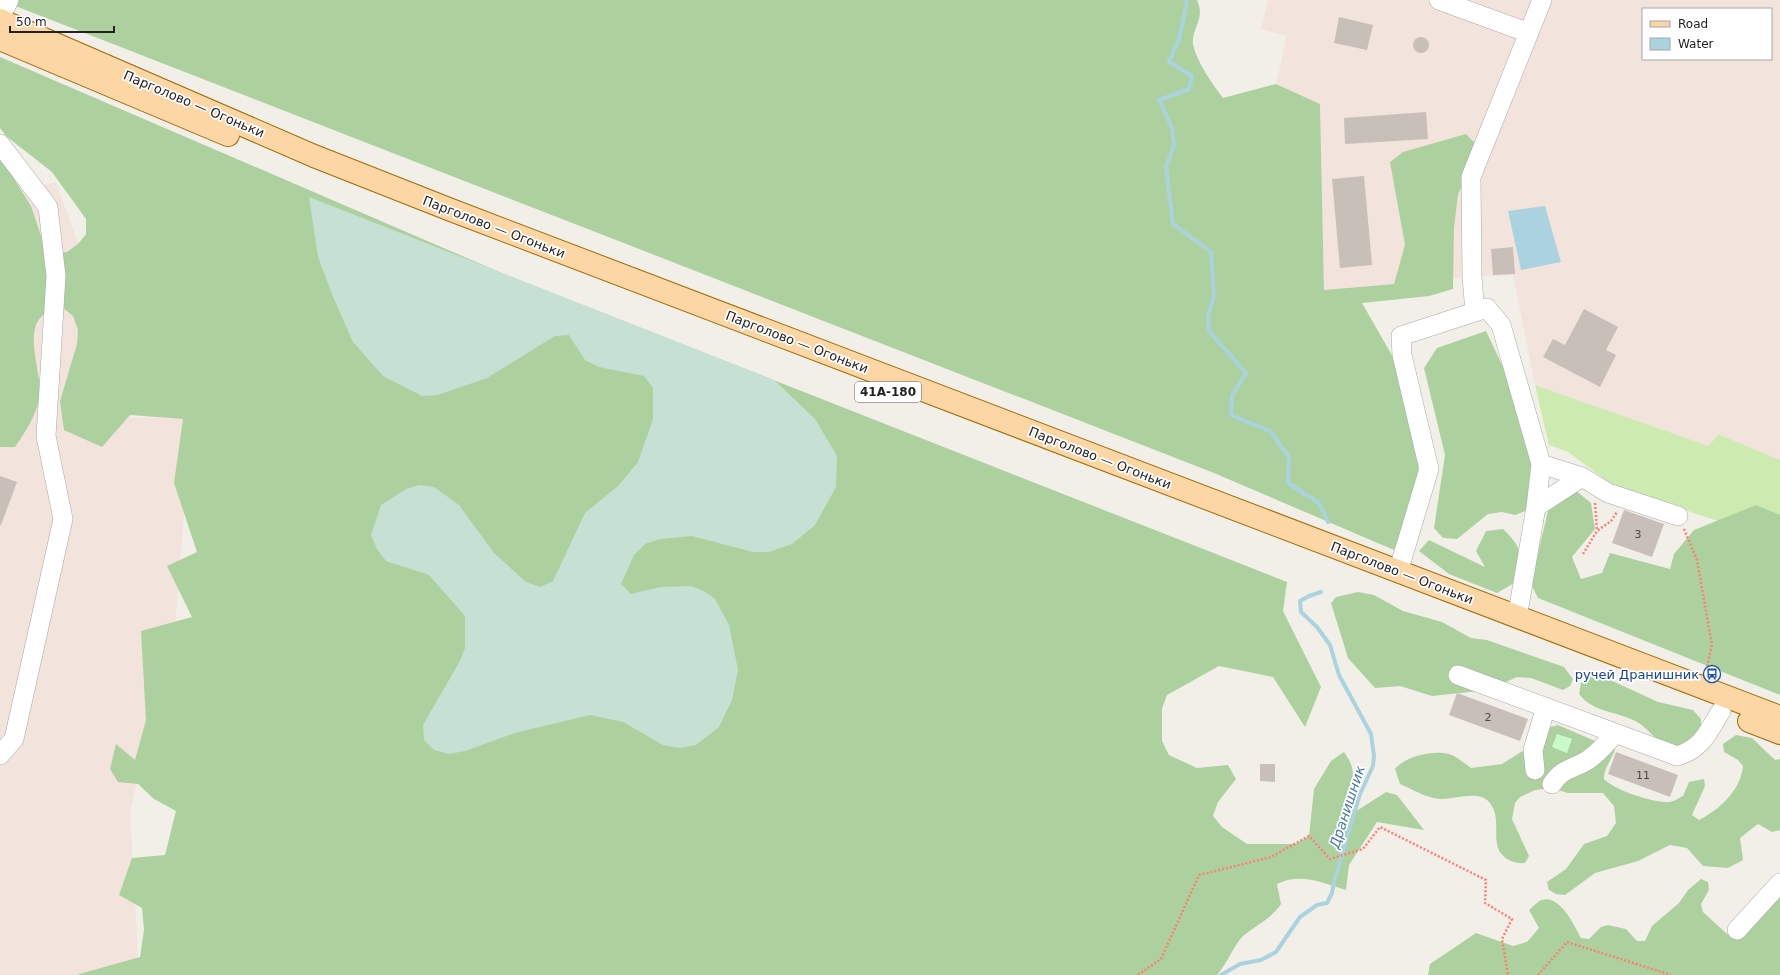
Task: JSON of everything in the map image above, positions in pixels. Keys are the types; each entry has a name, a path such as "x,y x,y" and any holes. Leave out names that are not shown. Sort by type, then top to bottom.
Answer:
{"main road":[{"name":"Парголово — Огоньки","path":"0,18 314,156 450,210 1780,717"},
{"name":"Парголово — Огоньки","path":"0,39 308,169 444,223 1780,733"}],"lane":[{"path":"0,18 9,0"},
{"path":"1439,0 1529,33"},
{"path":"1475,312 1472,277 1471,177 1542,0"},
{"path":"0,144 48,207 56,276 46,436 63,519 14,739 0,755"},
{"path":"1398,572 1429,469 1402,355 1401,336 1487,308 1501,326 1541,464 1536,507 1517,618"},
{"path":"1541,464 1588,481 1608,493 1678,516"},
{"path":"1536,507 1588,481"},
{"path":"1458,675 1677,756 1690,753 1700,744 1721,711"},
{"path":"1535,770 1533,750 1546,708"},
{"path":"1552,784 1557,776 1564,771 1586,761 1599,752 1615,733"},
{"path":"1737,930 1780,883"}],"path":[{"path":"1588,481 1597,531"},
{"path":"1583,554 1597,531 1611,520 1626,498"},
{"path":"1678,516 1697,560 1712,645 1706,672"},
{"path":"1138,975 1161,960 1199,875 1271,858 1309,836 1332,859 1362,849 1380,827 1486,880 1485,903 1512,920 1502,939 1508,975"},
{"path":"1538,975 1567,942 1671,975"}],"shaded area":[{"path":"1268,0 1780,0 1780,460 1718,434 1709,446 1535,385 1513,275 1472,277 1324,290 1320,104 1276,84 1287,36 1261,29"},
{"path":"56,182 86,265 76,415 183,419 184,515 175,629 130,811 139,975 0,975 0,416 11,193"}],"green space":[{"path":"0,0 1197,0 1200,13 1194,33 1193,44 1201,65 1223,98 1276,84 1320,104 1324,290 1394,284 1405,245 1390,162 1403,152 1466,134 1475,143 1471,168 1458,194 1454,228 1453,289 1429,296 1362,303 1401,371 1420,459 1411,510 1394,550 1214,473"},
{"path":"0,57 504,274 1287,582 1283,611 1321,687 1305,727 1273,677 1219,666 1167,695 1162,709 1162,741 1169,755 1197,768 1228,765 1236,779 1218,802 1213,816 1222,827 1247,844 1295,844 1309,836 1314,789 1331,761 1344,752 1350,761 1353,774 1349,790 1348,806 1358,810 1386,792 1397,795 1424,830 1377,822 1349,865 1346,890 1320,882 1303,879 1294,879 1277,884 1281,904 1268,918 1243,936 1217,975 76,975 140,957 144,930 142,908 119,895 132,858 165,855 176,811 154,799 138,784 118,782 110,769 116,744 135,760 146,720 141,631 192,617 167,566 197,552 174,483 183,419 130,415 102,447 64,430 60,401 77,344 78,330 73,316 62,307 49,311 41,317 36,325 34,346 40,393 39,402 34,416 15,447 0,447 0,156 31,206 44,245 54,253 67,252 78,244 86,234 86,219 52,172 6,136 0,128"},
{"path":"309,197 774,380 815,419 837,456 836,487 815,525 792,544 769,552 753,552 692,536 660,539 645,544 634,555 621,584 631,594 661,587 691,586 704,591 715,599 729,625 738,670 732,700 719,727 696,745 679,748 663,745 623,722 590,715 515,733 465,751 449,754 434,750 424,740 423,725 460,661 465,648 465,616 429,575 386,561 377,549 371,535 381,505 406,489 420,485 434,487 459,505 494,553 526,582 540,587 553,581 585,513 618,486 638,462 653,419 653,388 644,376 599,367 585,360 569,335 555,336 487,378 438,395 422,396 383,376 353,342 334,299 318,257"},
{"path":"1486,331 1523,409 1537,482 1528,510 1515,515 1502,512 1488,514 1457,539 1443,538 1434,528 1445,455 1424,368 1437,348"},
{"path":"1535,385 1709,446 1718,434 1780,460 1780,542 1614,486 1568,452 1549,445"},
{"path":"1575,490 1591,503 1595,529 1572,557 1581,579 1602,573 1610,553 1670,569 1674,554 1694,530 1756,505 1780,515 1780,695 1538,598 1531,584 1551,498"},
{"path":"1503,529 1518,547 1520,553 1520,565 1516,582 1497,593 1449,574 1419,551 1429,540 1485,567 1476,551 1486,531"},
{"path":"1358,592 1374,595 1403,611 1442,622 1471,638 1487,640 1564,667 1573,679 1570,686 1563,690 1531,678 1517,677 1488,690 1432,696 1400,686 1375,688 1348,658 1331,603 1336,597"},
{"path":"1593,672 1658,702 1693,710 1701,719 1701,731 1680,745 1666,745 1642,725 1630,718 1591,705 1579,694 1581,683"},
{"path":"1558,725 1595,741 1611,742 1615,749 1605,771 1604,779 1616,787 1634,795 1662,802 1671,802 1683,796 1689,782 1704,779 1705,786 1692,815 1699,820 1714,811 1728,798 1738,783 1741,775 1743,766 1738,760 1724,752 1723,744 1736,735 1752,738 1775,760 1780,759 1780,830 1772,832 1758,824 1740,838 1743,860 1728,868 1703,866 1687,848 1670,845 1638,861 1595,873 1565,895 1556,894 1549,890 1547,882 1566,869 1584,844 1607,836 1616,823 1614,806 1603,793 1568,793 1551,788 1535,790 1520,797 1515,803 1512,819 1529,856 1525,863 1517,863 1505,858 1498,848 1495,815 1490,803 1485,799 1473,796 1446,799 1430,797 1400,784 1395,769 1400,764 1412,757 1435,753 1452,755 1471,768 1502,764 1535,743 1544,729"},
{"path":"1557,734 1572,739 1567,753 1552,747"},
{"path":"1701,879 1708,882 1709,890 1701,904 1703,912 1727,934 1743,937 1780,894 1780,975 1428,975 1430,964 1476,933 1513,946 1527,942 1539,928 1529,910 1542,900 1549,899 1561,906 1581,938 1589,939 1601,927 1608,925 1626,929 1637,941 1645,941 1652,926 1679,903 1688,890"}],"water":[{"path":"1545,206 1561,262 1521,270 1508,211"}],"building":[{"path":"1339,17 1373,25 1367,50 1334,43"},
{"path":"1421,37 1427,39 1429,45 1427,51 1421,53 1415,51 1413,45 1415,39"},
{"path":"1426,112 1428,139 1345,144 1344,118"},
{"path":"1364,176 1372,265 1340,268 1332,179"},
{"path":"1513,247 1515,274 1493,275 1491,249"},
{"path":"1584,309 1618,327 1606,350 1616,355 1600,387 1543,357 1553,339 1565,345"},
{"path":"0,476 17,482 1,525 0,525"},
{"path":"1624,510 1664,524 1652,557 1612,543"},
{"path":"1457,693 1528,719 1520,741 1449,715"},
{"path":"1616,752 1678,775 1670,797 1608,774"},
{"path":"1260,764 1275,764 1275,782 1260,781"}],"waterway":[{"name":"Дранишник","path":"1185,0 1187,2 1179,39 1169,62 1192,76 1189,89 1159,100 1172,128 1174,145 1166,167 1173,224 1211,252 1214,296 1208,315 1209,331 1246,373 1232,396 1231,415 1270,431 1289,457 1288,483 1319,503 1328,522"},
{"name":"Дранишник","path":"1221,975 1240,964 1261,960 1276,952 1300,917 1317,905 1327,903 1332,893 1360,794 1373,766 1374,756 1371,734 1339,675 1330,645 1317,627 1301,612 1300,601 1321,592"}],"place":[{"name":"ручей Дранишник","path":"1712,674"}]}
